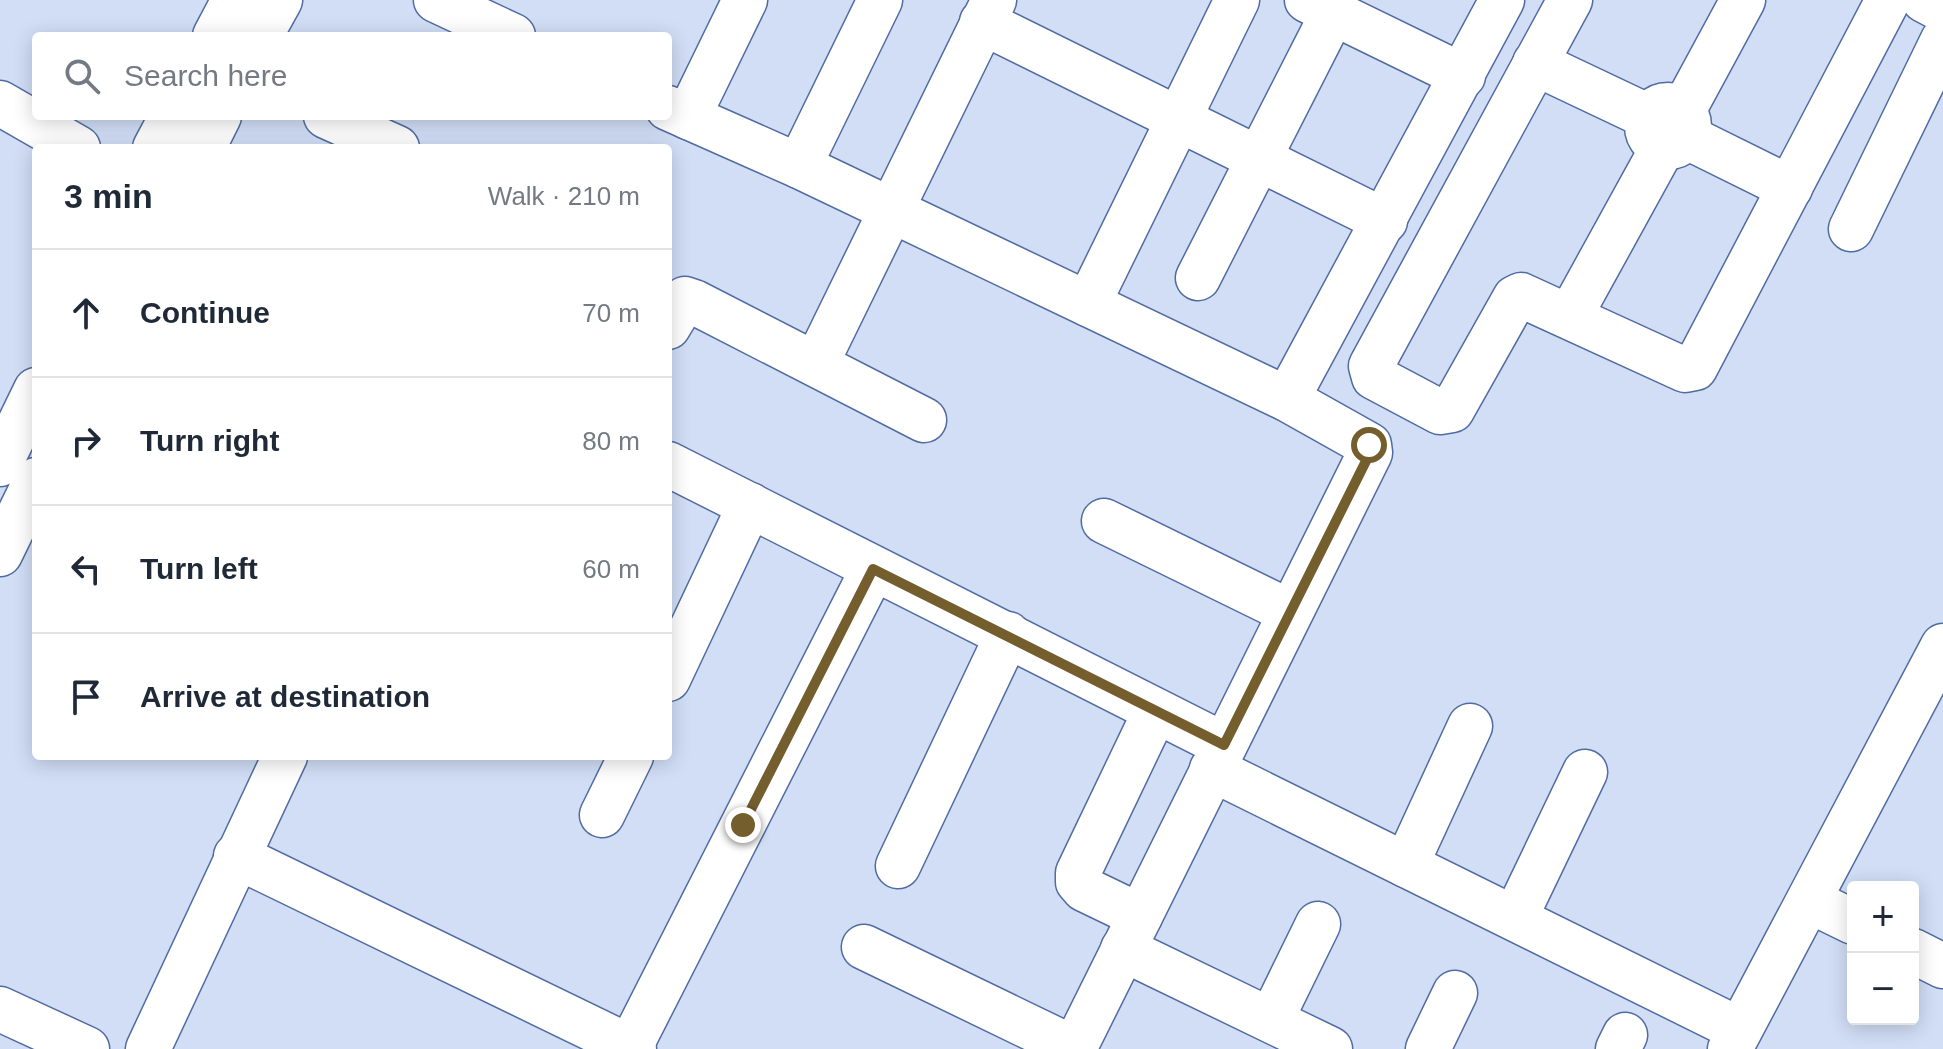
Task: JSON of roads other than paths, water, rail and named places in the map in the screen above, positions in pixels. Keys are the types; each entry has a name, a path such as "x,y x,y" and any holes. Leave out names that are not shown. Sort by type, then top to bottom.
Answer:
{"street":[{"path":"217,32 234,0"},
{"path":"262,32 280,0"},
{"path":"436,0 504,32"},
{"path":"745,0 678,112 799,166 1287,399 1369,445 1370,453 1074,1049 864,947"},
{"path":"799,166 880,0"},
{"path":"1088,304 1237,0"},
{"path":"1287,399 1502,0"},
{"path":"1570,0 1464,190 1371,372 1374,377 1447,412 1452,410 1515,298 1527,296 1685,370 1695,368 1790,188 1873,5"},
{"path":"1570,316 1670,128 1743,0"},
{"path":"1924,0 1943,10"},
{"path":"1198,278 1260,159 1320,6 1463,76"},
{"path":"816,364 988,11 1178,118 1385,221"},
{"path":"1851,229 1943,40"},
{"path":"1535,63 1790,188"},
{"path":"0,103 71,144"},
{"path":"157,144 170,120"},
{"path":"205,144 217,120"},
{"path":"335,120 388,144"},
{"path":"672,320 685,299 924,420"},
{"path":"0,464 32,398"},
{"path":"672,466 1008,634 1155,712 1218,757 1406,865 1515,918 1734,1039 1943,646"},
{"path":"0,554 32,488"},
{"path":"672,671 750,505"},
{"path":"1104,521 1290,612"},
{"path":"236,856 632,1048 873,569"},
{"path":"898,866 1008,634"},
{"path":"1155,712 1078,873 1078,882 1131,932 1271,1020 1330,1049"},
{"path":"1406,865 1470,726"},
{"path":"148,1049 283,760"},
{"path":"602,815 629,760"},
{"path":"1515,918 1585,772"},
{"path":"1810,901 1847,919"},
{"path":"1271,1020 1318,924"},
{"path":"1428,1049 1455,993"},
{"path":"0,1009 87,1049"}]}
